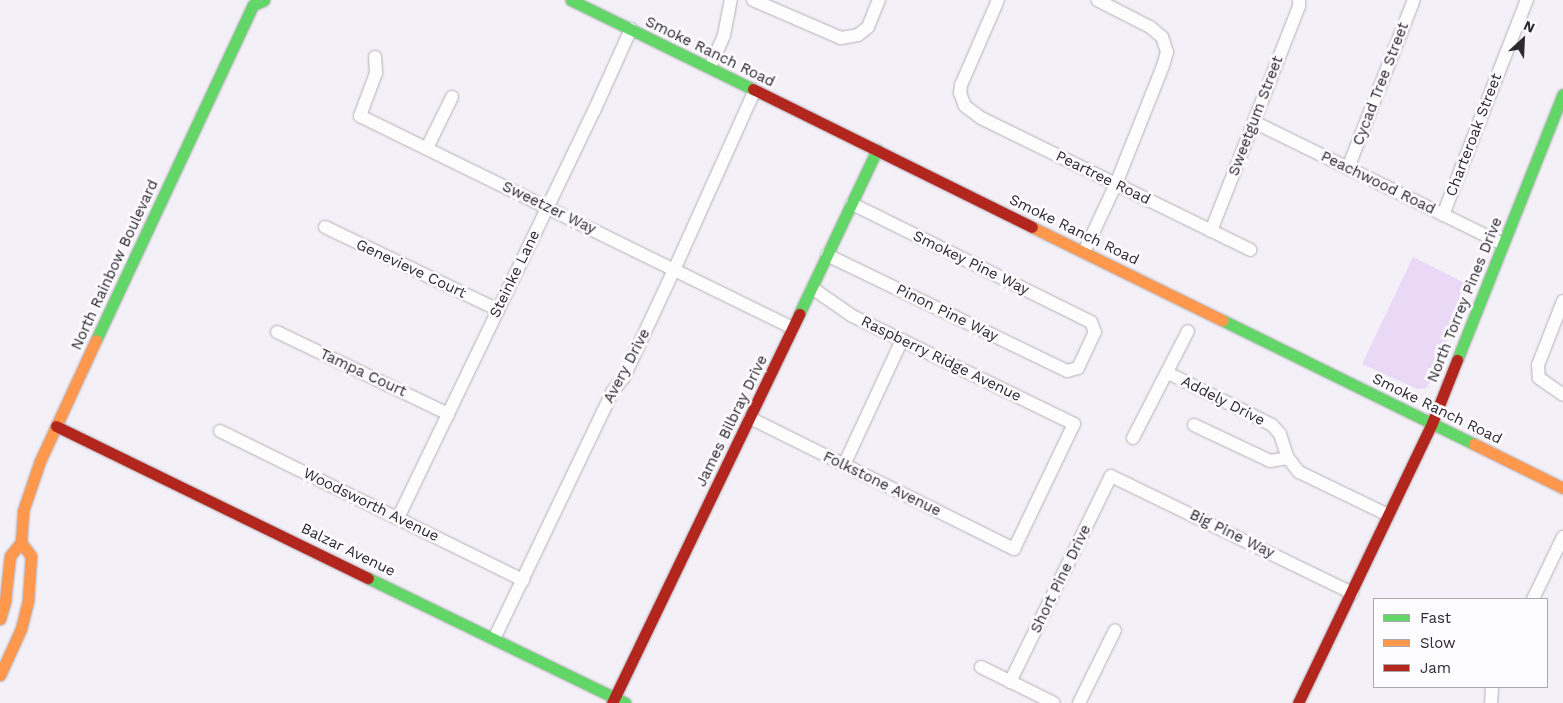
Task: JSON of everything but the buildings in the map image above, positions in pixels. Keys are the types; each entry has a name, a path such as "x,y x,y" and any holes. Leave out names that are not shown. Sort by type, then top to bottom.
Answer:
{"main road":[{"name":"North Rainbow Boulevard","path":"0,676 21,629 28,600 31,556 22,542 23,511 30,486 252,2 264,0"},
{"name":"Smoke Ranch Road","path":"571,0 1563,488"},
{"name":"North Torrey Pines Drive","path":"1298,703 1432,423 1563,94"},
{"name":"James Bilbray Drive","path":"618,701 877,150"},
{"name":"Balzar Avenue","path":"56,426 618,701"},
{"name":"North Rainbow Boulevard","path":"0,619 6,594 10,556 22,542"}],"street":[{"path":"710,68 724,34 731,0"},
{"path":"753,0 841,38 858,35 868,27 880,0"},
{"name":"Peartree Road","path":"998,0 961,85 962,100 965,106 981,118 1250,250"},
{"path":"1084,252 1116,184 1163,66 1166,52 1162,37 1150,27 1097,0"},
{"name":"Sweetgum Street","path":"1211,231 1299,6 1299,0"},
{"name":"Cycad Tree Street","path":"1348,168 1414,0"},
{"name":"Charteroak Street","path":"1443,215 1527,0"},
{"name":"Steinke Lane","path":"398,518 631,29"},
{"name":"Sweetzer Way","path":"375,57 376,73 360,116 792,328"},
{"name":"Avery Drive","path":"494,639 674,270 755,90"},
{"path":"427,148 452,96"},
{"name":"Peachwood Road","path":"1254,122 1503,244"},
{"name":"Smokey Pine Way","path":"852,204 1091,322 1095,332 1078,368 1067,371"},
{"name":"Genevieve Court","path":"325,228 498,310"},
{"name":"Pinon Pine Way","path":"827,255 1067,371"},
{"name":"Raspberry Ridge Avenue","path":"812,288 851,315 1074,424 1014,549"},
{"path":"1563,302 1538,364 1539,378 1563,395"},
{"path":"1134,438 1188,331"},
{"name":"Tampa Court","path":"277,332 448,414"},
{"path":"844,465 902,340"},
{"name":"Addely Drive","path":"1168,373 1272,426 1280,434 1288,458 1299,472 1388,515"},
{"name":"Folkstone Avenue","path":"750,418 1014,549"},
{"path":"1194,425 1270,461 1288,458"},
{"name":"Woodsworth Avenue","path":"220,431 523,580"},
{"name":"Big Pine Way","path":"1111,476 1352,593"},
{"name":"Short Pine Drive","path":"1010,682 1111,476"},
{"path":"1533,598 1563,537"},
{"path":"1079,703 1115,630"},
{"path":"981,667 1054,703"},
{"path":"1491,702 1492,688"}],"shaded area":[{"path":"1413,257 1469,285 1431,381 1426,388 1417,389 1362,364"}],"traffic: fast":[{"path":"96,340 253,5 264,0"},
{"path":"571,0 753,89"},
{"path":"1457,360 1563,94"},
{"path":"799,314 877,150"},
{"path":"1222,320 1474,444"},
{"path":"368,578 625,703"}],"traffic: slow":[{"path":"1032,227 1222,320"},
{"path":"0,619 5,601 10,556 21,542 23,511 40,461 96,340"},
{"path":"1474,444 1563,488"},
{"path":"0,675 21,629 28,600 31,556 21,542"}],"traffic: jam":[{"path":"753,89 1032,227"},
{"path":"612,703 799,314"},
{"path":"1298,703 1432,423 1457,360"},
{"path":"56,426 368,578"}]}
